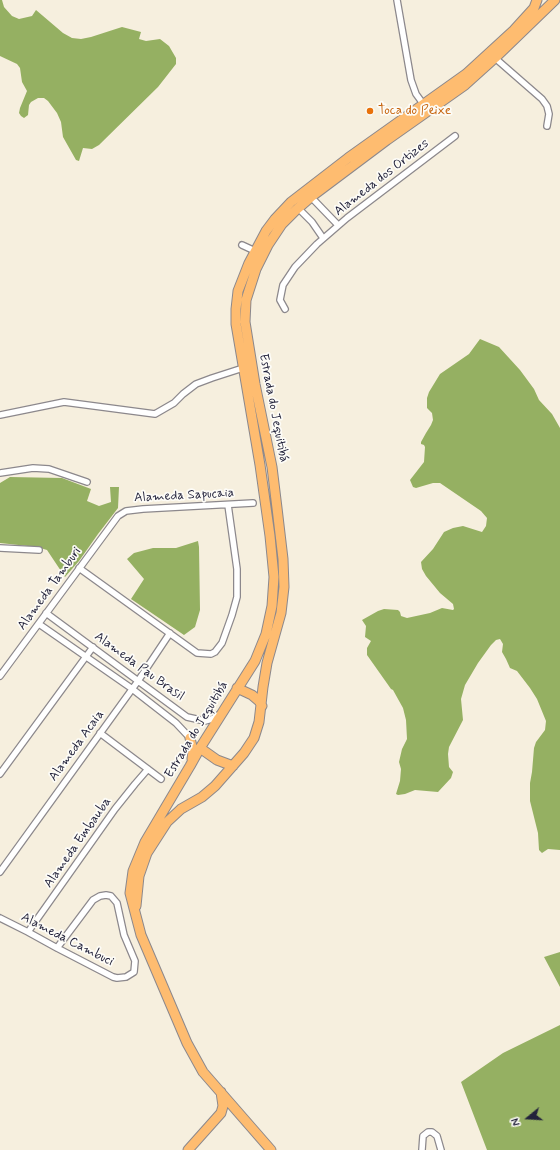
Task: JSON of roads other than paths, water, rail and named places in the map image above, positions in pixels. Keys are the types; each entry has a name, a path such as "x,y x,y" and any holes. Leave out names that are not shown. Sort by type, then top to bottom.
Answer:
{"main road":[{"name":"Estrada do Jequitibá","path":"270,1150 204,1072 187,1043 141,935 130,892 133,871 145,842 200,748 255,661 266,634 272,606 274,577 270,536 260,465 236,324 236,309 241,282 266,231 291,202 348,158 466,74 534,8 537,0"},
{"name":"Estrada do Jequitibá","path":"135,911 139,876 147,853 159,833 167,822 181,809 215,786 244,753 254,738 262,706 266,669 281,613 283,580 282,559 272,467 246,333 245,311 250,286 256,269 268,245 282,224 298,208 387,140 465,85 555,0"},
{"path":"238,688 252,695 262,706"},
{"path":"190,738 193,751 190,766"},
{"path":"200,748 217,760 233,766"},
{"path":"188,1150 222,1110 223,1103 220,1092"},
{"path":"214,1121 231,1114 247,1122"}],"street":[{"path":"397,0 411,80 416,94 424,105"},
{"path":"495,58 548,106 547,126"},
{"name":"Alameda dos Ortizes","path":"285,310 280,300 283,285 294,267 338,225 455,136"},
{"path":"311,197 338,225"},
{"path":"298,208 312,222 323,238"},
{"path":"242,245 255,251"},
{"path":"0,415 64,402 155,414 174,403 196,384 243,368"},
{"path":"0,473 33,468 49,469 87,482"},
{"name":"Alameda Sapucaia","path":"118,516 126,511 135,510 253,503"},
{"path":"79,568 197,653 202,655 211,654 215,652 222,643 237,597 236,569 228,504"},
{"name":"Alameda Tamburi","path":"0,676 118,516"},
{"path":"0,548 39,550"},
{"name":"Alameda Pau Brasil","path":"46,613 187,717 205,721 212,719 223,712"},
{"name":"Alameda Pau Brasil","path":"39,624 132,688 180,726 200,748"},
{"name":"Alameda Acaia","path":"0,872 138,681 170,633"},
{"path":"0,774 93,647"},
{"path":"180,726 187,717"},
{"path":"100,733 161,779"},
{"name":"Alameda Embauba","path":"28,932 115,809 148,770"},
{"name":"Alameda Cambuci","path":"0,918 57,948 114,977 126,977 134,972 135,961 124,935 117,903 111,896 100,896 93,900 57,948"},
{"path":"422,1150 423,1136 428,1132 432,1132 437,1136 441,1150"}],"place":[{"name":"Toca do Peixe","path":"370,111"}]}
